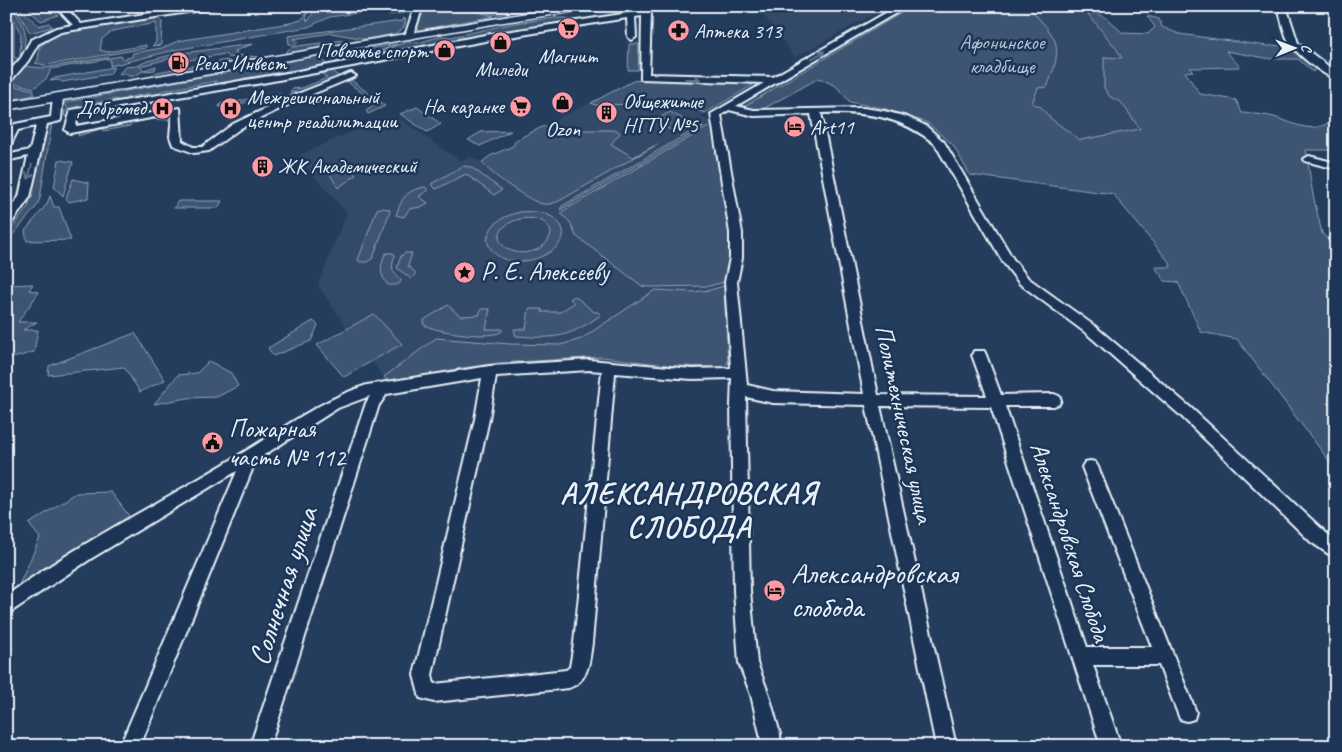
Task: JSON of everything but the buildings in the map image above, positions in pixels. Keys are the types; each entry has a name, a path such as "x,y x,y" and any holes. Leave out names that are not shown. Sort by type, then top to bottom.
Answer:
{"main road":[{"path":"6,106 591,6"}],"street":[{"path":"58,6 79,27"},
{"path":"6,81 21,63 34,42 59,30 158,10 213,6"},
{"path":"409,36 419,6"},
{"path":"770,746 770,734 760,694 748,663 742,591 739,380 731,282 736,258 736,233 716,114 904,6"},
{"path":"1282,6 1295,45 1326,71 1336,76"},
{"path":"576,8 582,22"},
{"path":"351,76 292,99 237,126 204,150 194,151 177,143 175,137 178,110 70,130 74,112 582,22 629,16 647,10 644,77 776,80"},
{"path":"629,16 632,20 632,36"},
{"path":"6,67 21,63"},
{"path":"750,80 760,89"},
{"path":"6,144 10,132 15,126 56,119 58,97"},
{"path":"729,107 752,115 770,112 878,112 914,124 932,135 939,142 1009,262 1024,281 1091,330 1185,411 1310,531 1336,552"},
{"name":"Политехническая улица","path":"816,112 872,400 946,746"},
{"path":"6,222 12,208 24,197 42,122"},
{"path":"6,158 35,152"},
{"path":"1309,159 1336,166"},
{"name":"Александровская Слобода","path":"979,355 996,400 1111,746"},
{"path":"490,371 482,419 423,675 427,691 434,693 569,679 578,672 583,644 609,366"},
{"path":"6,607 85,554 343,399 369,389 383,389 490,371 609,366 739,380 760,396 938,402 1054,400"},
{"name":"Солнечная улица","path":"260,746 373,404 383,389"},
{"path":"130,746 251,455"},
{"path":"1090,467 1188,712"},
{"path":"1081,656 1165,656"}],"shaded area":[{"path":"757,6 889,6 795,57"},
{"path":"1028,6 1080,6 1083,8 1116,48 1122,59 1110,97 1121,102 1141,130 1080,140 1050,118 1041,107 1032,103 1038,87 1047,87 1055,57 1055,42"},
{"path":"633,81 738,81 753,85 700,116 713,124 729,234 727,273 724,284 728,363 724,367 674,366 603,357 498,363 389,383 372,362 344,377 317,345 347,328 318,285 347,213 309,170 300,155 384,117 399,118 460,161 470,157 482,162 490,156 513,146 516,140"}],"green space":[{"path":"6,6 11,6 24,29 26,49 22,58 20,56 21,34"},
{"path":"15,6 39,26 49,23 52,27 30,33"},
{"path":"40,6 50,6 58,15 41,21 29,10"},
{"path":"294,6 309,6 306,19 308,21 313,13 313,6 407,6 404,13 388,15 388,13 392,12 390,8 330,17 308,27 175,50 110,66 110,58 121,56 123,59 132,57 133,53 162,48 178,41 301,20 306,14 305,10"},
{"path":"423,6 451,6 494,16 419,30 415,27"},
{"path":"458,6 549,6 497,15"},
{"name":"Афонинское кладбище","path":"913,6 1029,7 1053,37 1057,52 1055,65 1047,87 1038,88 1032,103 1041,107 1050,118 1080,140 1140,129 1121,102 1110,97 1104,88 1104,57 1122,58 1083,8 1105,17 1123,33 1148,34 1155,27 1147,16 1159,19 1162,27 1179,34 1267,46 1286,45 1304,54 1317,65 1313,72 1298,59 1271,59 1226,51 1240,67 1190,68 1193,71 1185,72 1200,94 1236,100 1242,113 1270,116 1296,125 1317,127 1331,121 1332,113 1336,113 1336,150 1306,150 1313,195 1322,233 1333,245 1336,265 1336,470 1237,339 1201,332 1178,282 1165,281 1155,267 1171,267 1170,263 1113,194 970,175 953,145 928,123 886,109 850,102 836,86 819,78 756,113 743,107"},
{"path":"6,18 14,26 14,57 21,60 6,64"},
{"path":"158,18 162,21 161,45 152,46 156,42 156,23 112,31 102,39 100,50 108,52 146,45 146,48 45,65 35,63 38,60 40,46 59,33"},
{"path":"403,18 406,20 404,27 395,34 365,39 331,33 293,39 298,41 295,45 289,44 288,36 402,21"},
{"path":"566,18 576,24 371,63 367,59 342,63 348,59 336,62 327,55 397,44 370,56 400,44 414,41 418,43 441,36 451,37 515,23"},
{"path":"344,40 357,41 284,54 291,47"},
{"path":"253,44 234,51 237,52 235,55 259,57 256,59 228,57 225,54 189,60 187,57 175,61 170,60 172,58 140,66 144,70 156,66 155,70 143,71 134,76 119,74 125,67 137,66 147,61 175,54"},
{"path":"629,44 639,44 638,70 628,70"},
{"path":"316,56 328,65 244,78 232,82 215,84 216,81 161,91 160,94 152,96 151,93 126,98 125,100 118,101 117,99 75,107 70,109 69,115 64,116 65,111 69,110 67,109 66,102"},
{"path":"109,57 108,59 51,69 47,78 34,88 7,82 22,66 44,68"},
{"path":"227,60 230,62 152,76 157,72"},
{"path":"114,67 110,74 62,82 59,80 50,81 55,78"},
{"path":"329,69 341,78 297,93 290,92 292,89 302,88 327,78 318,71"},
{"path":"350,79 385,106 368,114 366,111 377,104 349,83"},
{"path":"633,81 738,81 753,85 705,113 692,109 659,107 645,102 642,104 595,105 591,103"},
{"path":"6,84 34,90 34,95 6,101"},
{"path":"279,93 284,98 270,105 269,99 219,107 223,103 223,105"},
{"path":"417,107 441,124 427,132 400,114"},
{"path":"670,112 688,122 673,131 665,127 671,123 661,117"},
{"path":"171,113 171,120 153,119 103,131 103,128 78,136 80,130"},
{"path":"52,123 40,198 37,206 6,241 6,236 28,207 30,201 27,200 44,130"},
{"path":"713,124 725,182 730,224 730,244 724,282 709,286 642,286 576,236 570,222 560,213"},
{"path":"544,126 550,130 617,130 620,133 611,144 633,157 658,144 561,200 552,204 543,204 510,186 492,173 482,162 490,156 513,146 516,140"},
{"path":"701,126 704,127 560,210 562,206"},
{"path":"511,131 480,146 468,140 481,132"},
{"path":"59,160 73,162 63,196 54,187"},
{"path":"343,163 356,175 338,188 327,169"},
{"path":"463,166 471,167 502,190 494,195 466,174 436,189 431,184"},
{"path":"73,179 89,183 88,198 69,202 66,198"},
{"path":"425,187 429,190 419,196 428,203 421,207 409,209 404,217 396,215 400,204 409,193"},
{"path":"50,196 54,207 59,207 71,240 27,241 25,231 47,204"},
{"path":"178,201 222,201 218,208 174,208"},
{"path":"377,209 389,209 390,211 373,258 367,262 360,262 358,260"},
{"path":"535,212 549,215 557,221 563,231 561,242 552,251 538,258 523,261 508,260 495,254 487,241 488,235 498,221 514,214","holes":["525,218 543,222 551,232 549,240 543,246 536,250 518,253 503,246 499,235 509,223"]},
{"path":"405,253 412,253 408,266 416,273 411,279 397,268 401,256"},
{"path":"385,254 395,255 393,269 401,280 396,285 388,285 382,274 383,259"},
{"path":"33,284 29,290 39,292 18,322 37,322 23,330 38,330 34,352 9,359 6,366 6,285"},
{"path":"724,286 728,363 724,367 674,366 603,357 498,363 456,369 398,383 389,383 384,377 436,338 510,344 560,345 581,339 655,290 692,292"},
{"path":"575,296 594,312 598,312 601,315 570,333 552,337 516,336 514,329 526,329 529,309 542,309 542,312 560,312 574,303 570,299"},
{"path":"448,305 460,316 479,315 481,309 490,309 486,329 502,329 502,331 487,335 463,334 438,330 423,324 424,320"},
{"path":"374,314 402,344 344,377 317,345"},
{"path":"313,321 318,325 311,341 273,356 268,348"},
{"path":"135,333 165,380 140,392 124,367 48,375 49,366"},
{"path":"209,361 231,373 238,386 217,397 187,398 154,404 178,375 197,373"},
{"path":"111,492 129,516 19,585 40,538 29,524 76,493"}],"place":[{"name":"Магнит","path":"568,29"},
{"name":"Аптека 313","path":"678,31"},
{"name":"Миледи","path":"501,42"},
{"name":"Поволжье спорт","path":"444,51"},
{"name":"Реал Инвест","path":"178,63"},
{"name":"Ozon","path":"563,102"},
{"name":"На казанке","path":"520,106"},
{"name":"Добромед","path":"162,108"},
{"name":"Межрешиональный центр реабилитации","path":"231,109"},
{"name":"Общежитие НГТУ №5","path":"607,113"},
{"name":"Art11","path":"794,127"},
{"name":"ЖК Академический","path":"262,166"},
{"name":"Р. Е. Алексееву","path":"465,272"},
{"name":"Пожарная часть № 112","path":"213,443"},
{"name":"Александровская слобода","path":"775,590"}],"district":[{"name":"АЛЕКСАНДРОВСКАЯ СЛОБОДА","path":"689,510"}]}
